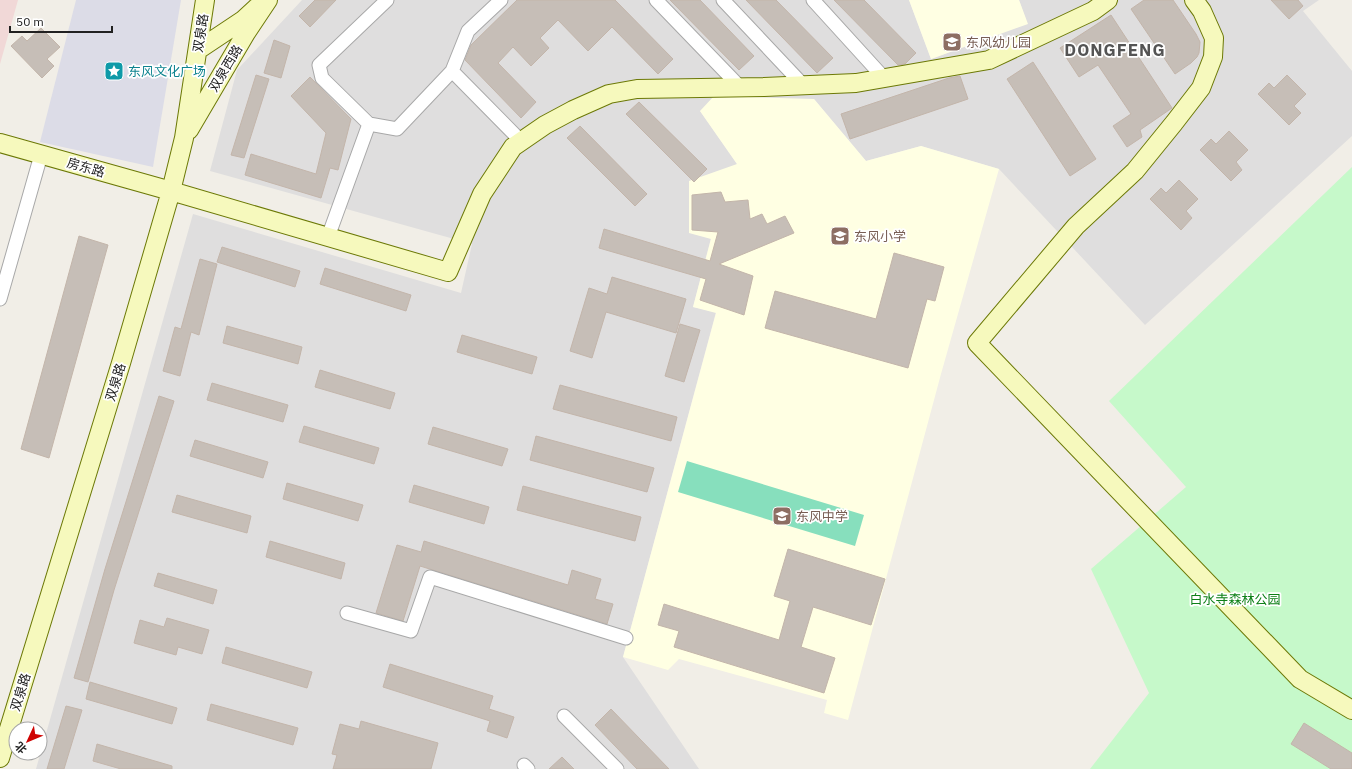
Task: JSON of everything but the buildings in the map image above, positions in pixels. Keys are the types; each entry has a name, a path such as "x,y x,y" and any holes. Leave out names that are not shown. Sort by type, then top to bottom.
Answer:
{"street":[{"name":"双泉路","path":"0,758 121,363 171,191 184,138 205,0"},
{"name":"双泉西路","path":"198,50 242,20 263,0"},
{"name":"双泉西路","path":"184,138 246,33 268,0"},
{"path":"387,0 319,65 322,78 369,124 397,129 452,71 468,31 501,0"},
{"path":"656,0 740,87"},
{"path":"723,0 803,85"},
{"path":"813,0 884,78"},
{"path":"452,71 521,141 545,125 573,110 609,94 637,89 856,83 989,60 1093,11 1108,0"},
{"path":"1194,0 1202,11 1214,38 1213,57 1201,88 1135,171 1076,226 978,343 1300,679 1352,710"},
{"path":"328,237 369,124"},
{"name":"房东路","path":"0,144 171,191 448,272 482,194 513,147 521,141"},
{"path":"0,299 41,155"},
{"path":"347,613 411,631 430,577 626,638"},
{"path":"564,716 617,769"}],"shaded area":[{"path":"0,0 18,0 0,64"},
{"name":"东风文化广场","path":"76,0 181,0 153,167 40,142"},
{"path":"302,0 909,0 931,59 1027,23 1019,0 1319,0 1303,11 1352,71 1352,136 1145,325 999,169 921,146 866,161 814,99 700,111 737,164 711,238 693,307 716,312 623,657 699,769 36,769 38,761 48,761 48,727 193,214 461,293 472,244 210,171 237,70"},
{"name":"东风幼儿园","path":"909,0 1019,0 1028,24 931,59"},
{"path":"714,96 814,99 866,161 921,146 999,169 941,374 848,720 824,713 827,700 679,659 668,670 623,657 716,313 693,307 711,239 689,233 689,181 737,164 700,111"}],"green space":[{"name":"白水寺森林公园","path":"1352,167 1352,769 1090,769 1149,693 1091,569 1186,487 1109,401"},
{"path":"687,461 864,515 855,546 678,492"}],"place":[{"name":"东风幼儿园","path":"952,42"},
{"name":"东风文化广场","path":"114,71"},
{"name":"东风小学","path":"840,236"},
{"name":"东风中学","path":"782,516"}],"district":[{"name":"DONGFENG","path":"1115,50"}]}
